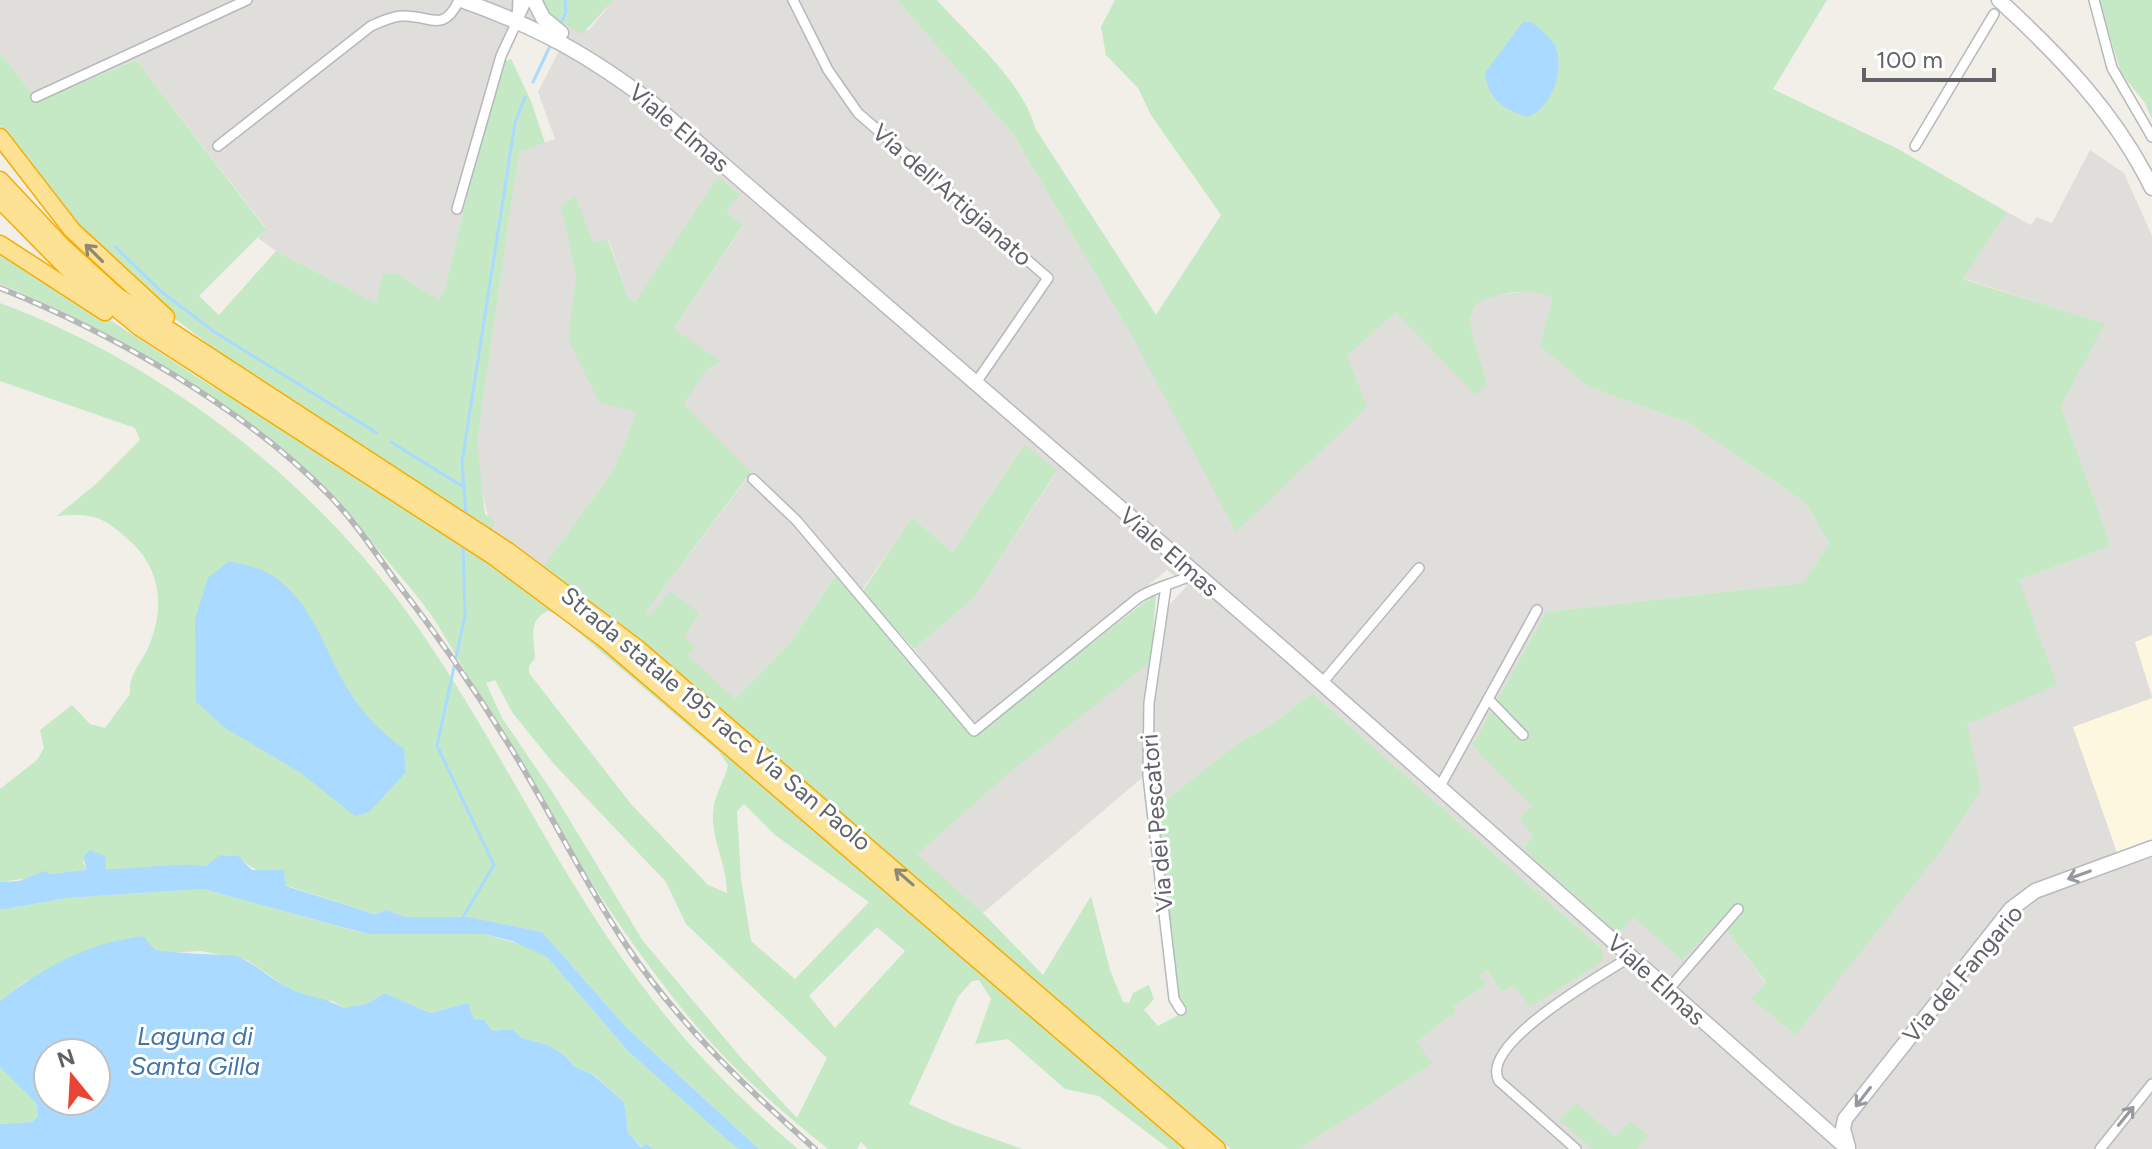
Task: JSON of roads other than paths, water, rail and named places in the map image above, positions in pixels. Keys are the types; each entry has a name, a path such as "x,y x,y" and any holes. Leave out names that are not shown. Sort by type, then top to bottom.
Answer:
{"highway":[{"path":"0,137 79,238 151,306 195,340 204,354"},
{"name":"Strada statale 195 racc Via San Paolo","path":"0,180 63,247 117,296 204,354 284,413"},
{"name":"Strada statale 195 racc Via San Paolo","path":"0,200 66,267 139,327 284,413 637,648 1217,1149"},
{"path":"0,244 123,324 139,327"},
{"name":"Strada statale 195 racc Via San Paolo","path":"548,587 1198,1149"}],"main road":[{"name":"Viale Elmas","path":"460,0 517,20 578,50 652,103 1322,683 1848,1149"},
{"path":"486,9 503,0"},
{"path":"534,0 543,18 578,50"},
{"path":"1997,7 2048,46 2094,97 2152,188"},
{"name":"Via del Fangario","path":"1845,1119 2011,909 2035,891 2152,848"},
{"path":"1817,1122 1837,1123 1845,1119"},
{"path":"1845,1119 1843,1129 1848,1149"}],"street":[{"path":"36,97 247,0"},
{"path":"218,146 371,26 401,16 443,21 450,17 460,0"},
{"path":"517,20 518,0"},
{"path":"457,209 501,56 527,0"},
{"name":"Via dell'Artigianato","path":"793,0 828,70 858,113 1048,278 975,384"},
{"path":"2094,0 2112,68 2152,137"},
{"path":"1915,146 1997,7"},
{"path":"753,479 797,521 974,731 1138,598 1155,587 1166,586 1194,574"},
{"path":"1322,683 1419,568"},
{"name":"Via dei Pescatori","path":"1166,586 1149,703 1148,776 1174,999 1181,1010"},
{"path":"1439,788 1537,610"},
{"path":"1488,699 1523,735"},
{"path":"1667,991 1738,909"},
{"path":"1576,1149 1499,1081 1495,1074 1497,1061 1532,1022 1630,957"},
{"path":"2100,1149 2152,1084"}],"water":[{"path":"1523,22 1531,22 1550,38 1558,53 1559,64 1550,97 1536,113 1527,117 1511,111 1493,97 1485,73"},
{"path":"229,561 259,569 291,591 313,622 355,699 374,723 404,749 406,772 369,812 355,816 301,773 225,728 196,702 195,619 208,578"},
{"path":"90,850 105,856 106,869 206,866 220,855 238,856 252,870 284,870 286,886 374,914 387,910 405,917 469,917 542,932 626,1027 759,1149 739,1149 730,1142 628,1051 547,957 512,941 484,934 368,934 203,889 67,898 0,910 0,882 19,881 44,871 51,874 86,870 84,856"},
{"name":"Laguna di Santa Gilla","path":"143,936 156,950 234,955 296,991 343,1008 366,1004 385,993 430,1013 468,1003 474,1019 484,1020 492,1031 512,1029 522,1038 548,1045 575,1067 592,1074 624,1102 628,1132 641,1147 647,1144 653,1149 0,1149 0,1124 32,1122 37,1117 112,1117 112,1037 32,1037 32,1099 0,1067 0,1001 50,967 103,944"}],"waterway":[{"path":"560,26 566,12 565,0"},
{"path":"533,82 551,44"},
{"path":"466,515 462,462 515,123 525,97"},
{"path":"115,247 162,292 213,331 377,433"},
{"path":"391,442 465,488"},
{"path":"463,542 465,616 437,746 494,865 463,917"}],"railway":[{"path":"0,288 87,327 174,375 256,431 328,494 425,620 482,703 610,920 646,973 714,1053 815,1149"}]}
